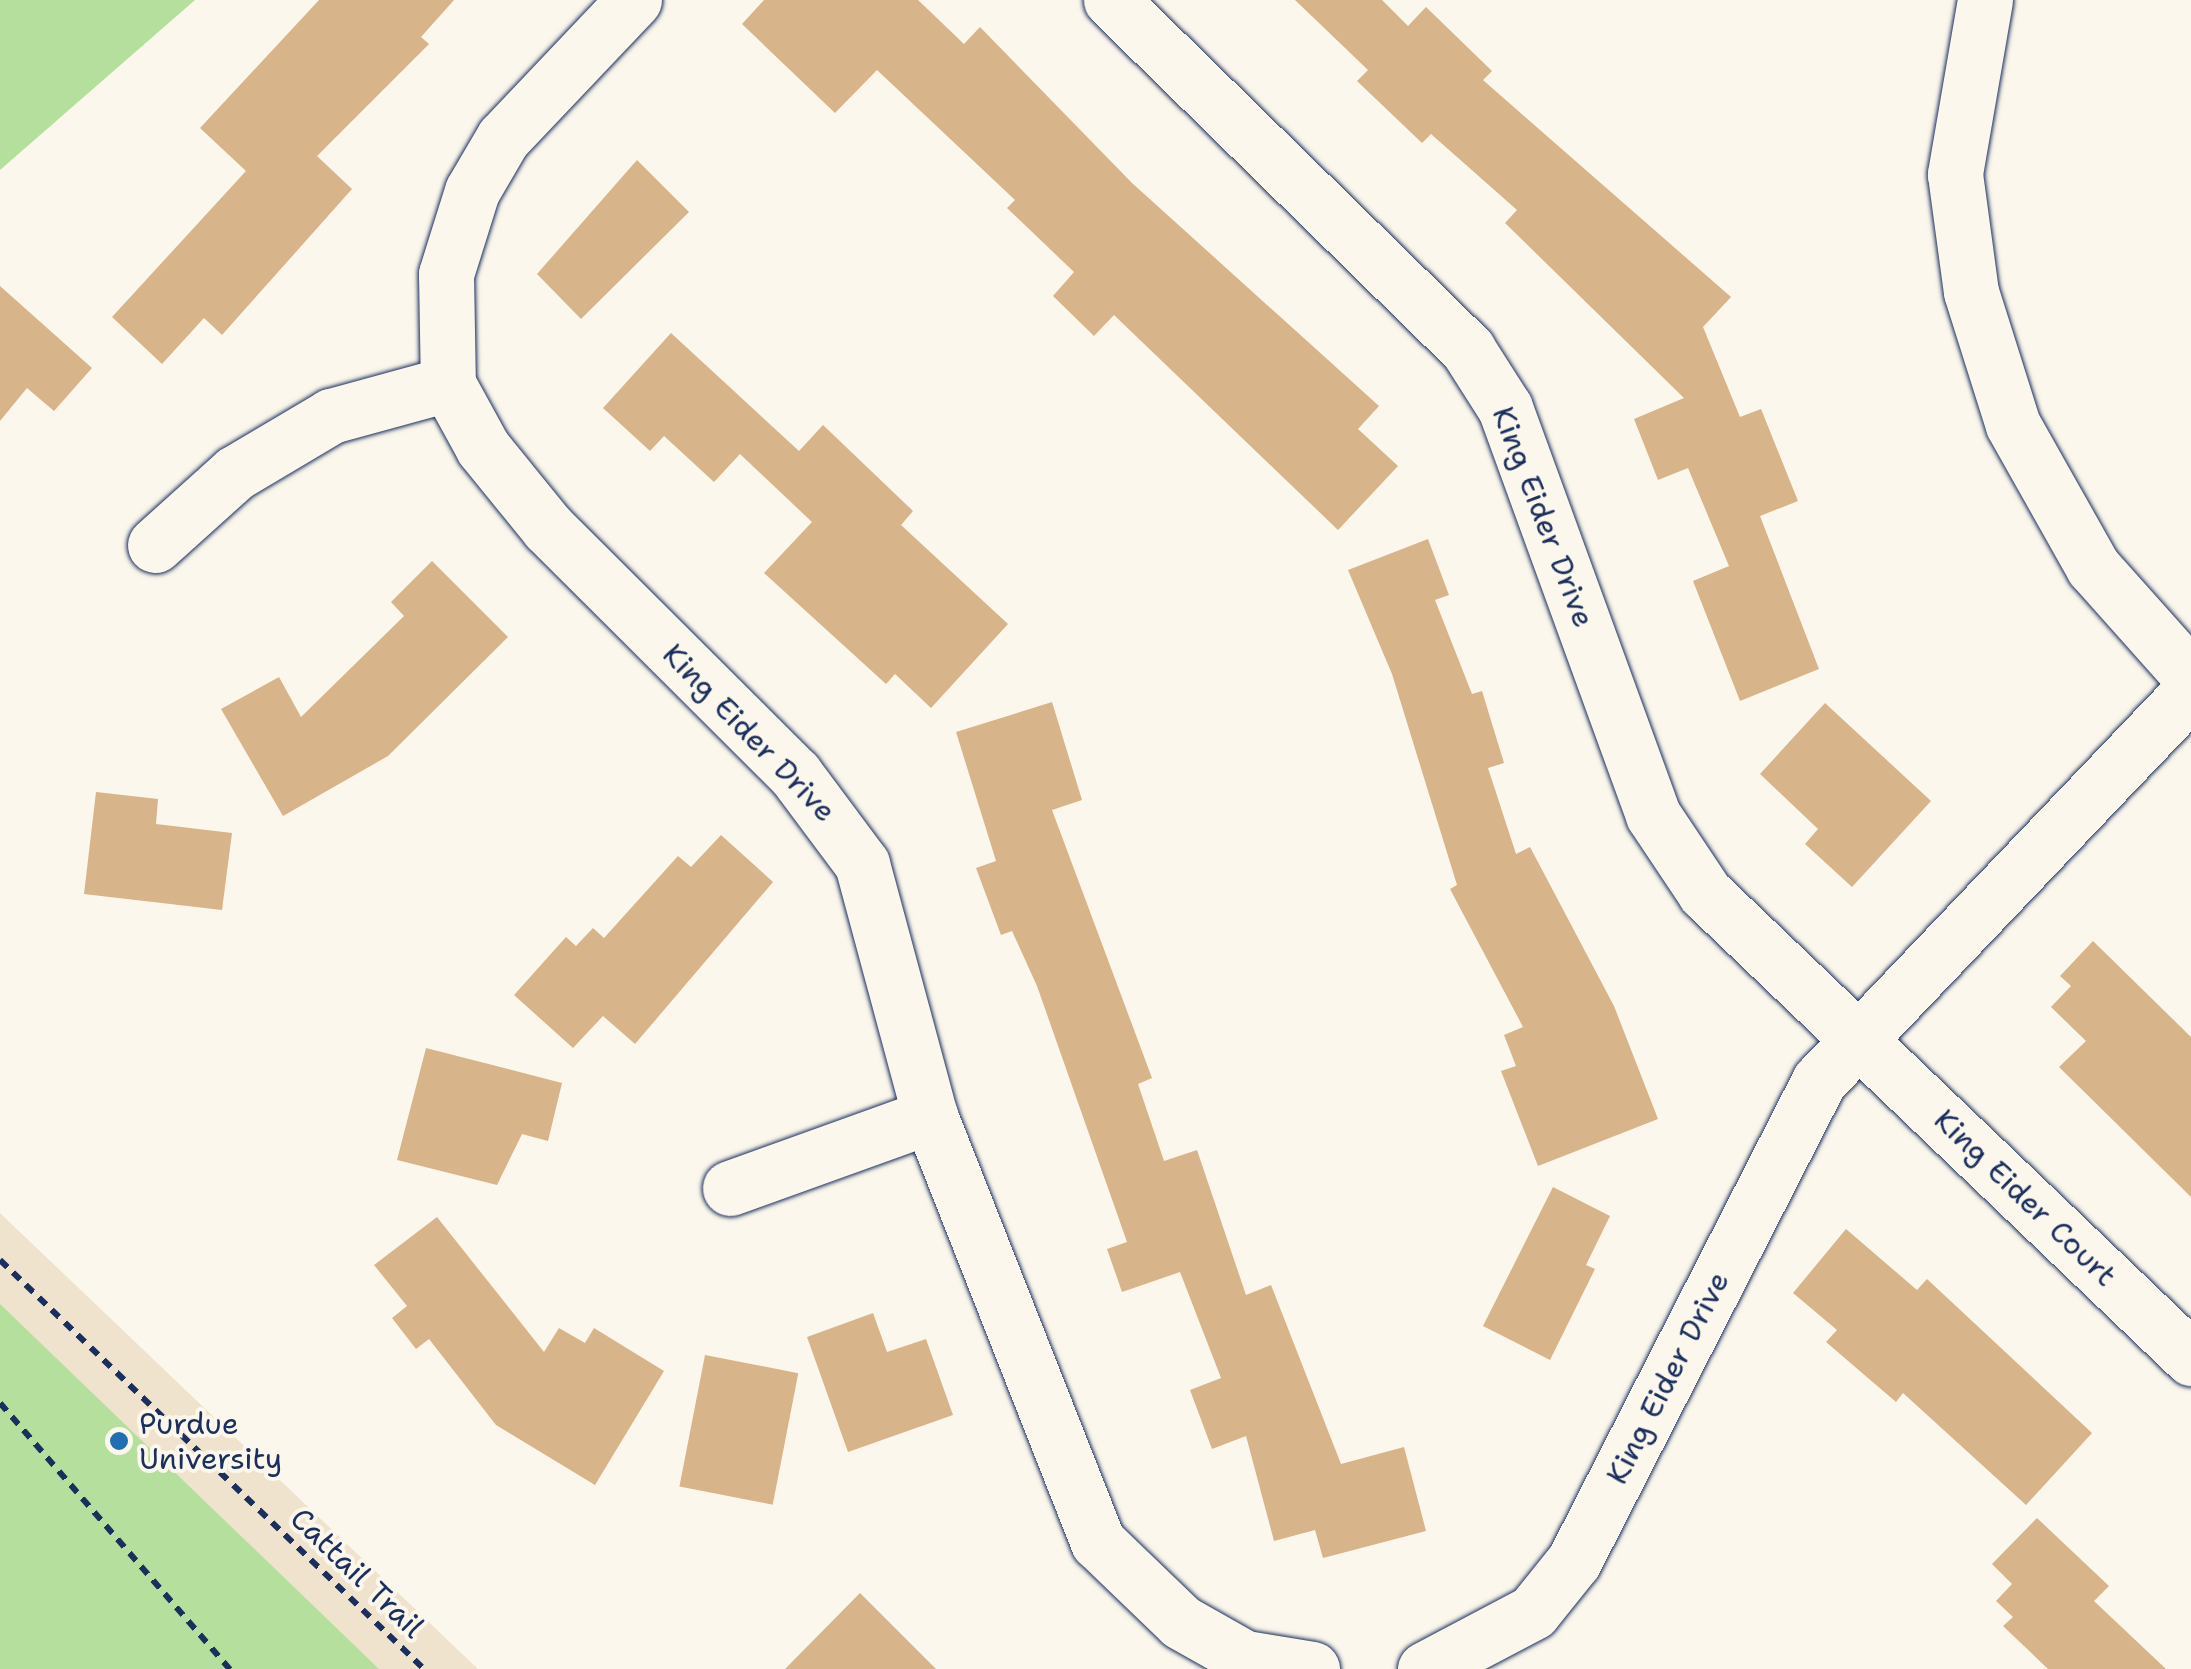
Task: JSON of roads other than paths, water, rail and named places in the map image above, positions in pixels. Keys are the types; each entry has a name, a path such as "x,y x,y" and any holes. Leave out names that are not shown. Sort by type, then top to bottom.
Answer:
{"street":[{"name":"King Eider Drive","path":"634,0 503,138 472,190 446,274 448,384 483,448 548,528 832,816 882,914 930,1116 1098,1542 1181,1622 1245,1658 1312,1669"},
{"name":"King Eider Drive","path":"1111,0 1468,350 1504,408 1653,816 1705,893 1860,1038"},
{"path":"1985,0 1954,174 1971,292 2013,425 2093,567 2191,677"},
{"path":"155,545 234,472 330,416 448,384"},
{"name":"King Eider Drive","path":"1425,1669 1533,1612 1574,1561 1819,1080 2191,691"},
{"name":"King Eider Court","path":"1860,1038 2191,1358"},
{"path":"730,1188 930,1116"}],"place":[{"name":"Purdue University","path":"119,1441"}]}
